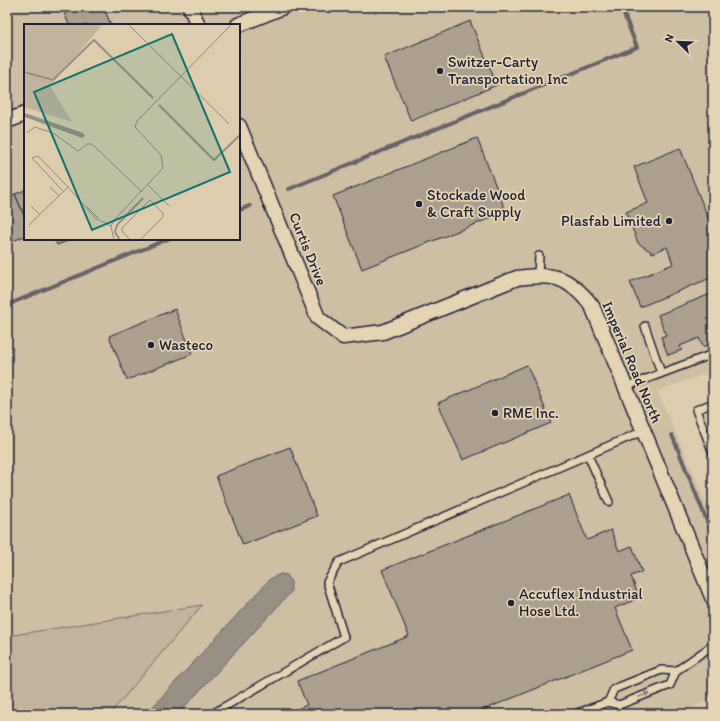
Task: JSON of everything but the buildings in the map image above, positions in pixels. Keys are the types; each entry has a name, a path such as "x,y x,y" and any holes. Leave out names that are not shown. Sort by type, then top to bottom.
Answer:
{"street":[{"path":"190,7 198,24"},
{"path":"240,24 283,7"},
{"path":"7,121 24,114"},
{"name":"Curtis Drive","path":"240,128 318,318 344,337 383,332"},
{"name":"Imperial Road North","path":"383,332 517,278 538,275 560,278 578,289 592,306 713,599"}],"lane":[{"path":"538,275 539,256"},
{"path":"645,326 662,373"},
{"path":"625,387 713,354"},
{"path":"713,403 696,410 713,453"},
{"path":"212,714 344,637 327,582 339,562 643,431"},
{"path":"588,455 608,502"},
{"path":"575,714 608,702 619,705 670,685 676,671 713,645"},
{"path":"608,702 614,689 661,670 676,671"}],"shaded area":[{"path":"7,7 713,7 713,371 657,391 713,518 713,698 678,714 110,714 201,605 7,636"},
{"path":"280,574 287,575 291,582 291,592 178,714 146,714 270,579"},
{"path":"202,605 110,714 7,714 7,636"}],"waterway":[{"path":"289,189 637,47 621,7"},
{"path":"240,210 250,206"},
{"path":"7,305 166,240"},
{"path":"672,435 713,536"}],"place":[{"name":"Switzer-Carty Transportation Inc","path":"440,71"},
{"name":"Stockade Wood & Craft Supply","path":"419,204"},
{"name":"Plasfab Limited","path":"669,221"},
{"name":"Wasteco","path":"151,345"},
{"name":"RME Inc.","path":"495,413"},
{"name":"Accuflex Industrial Hose Ltd.","path":"511,603"}]}
